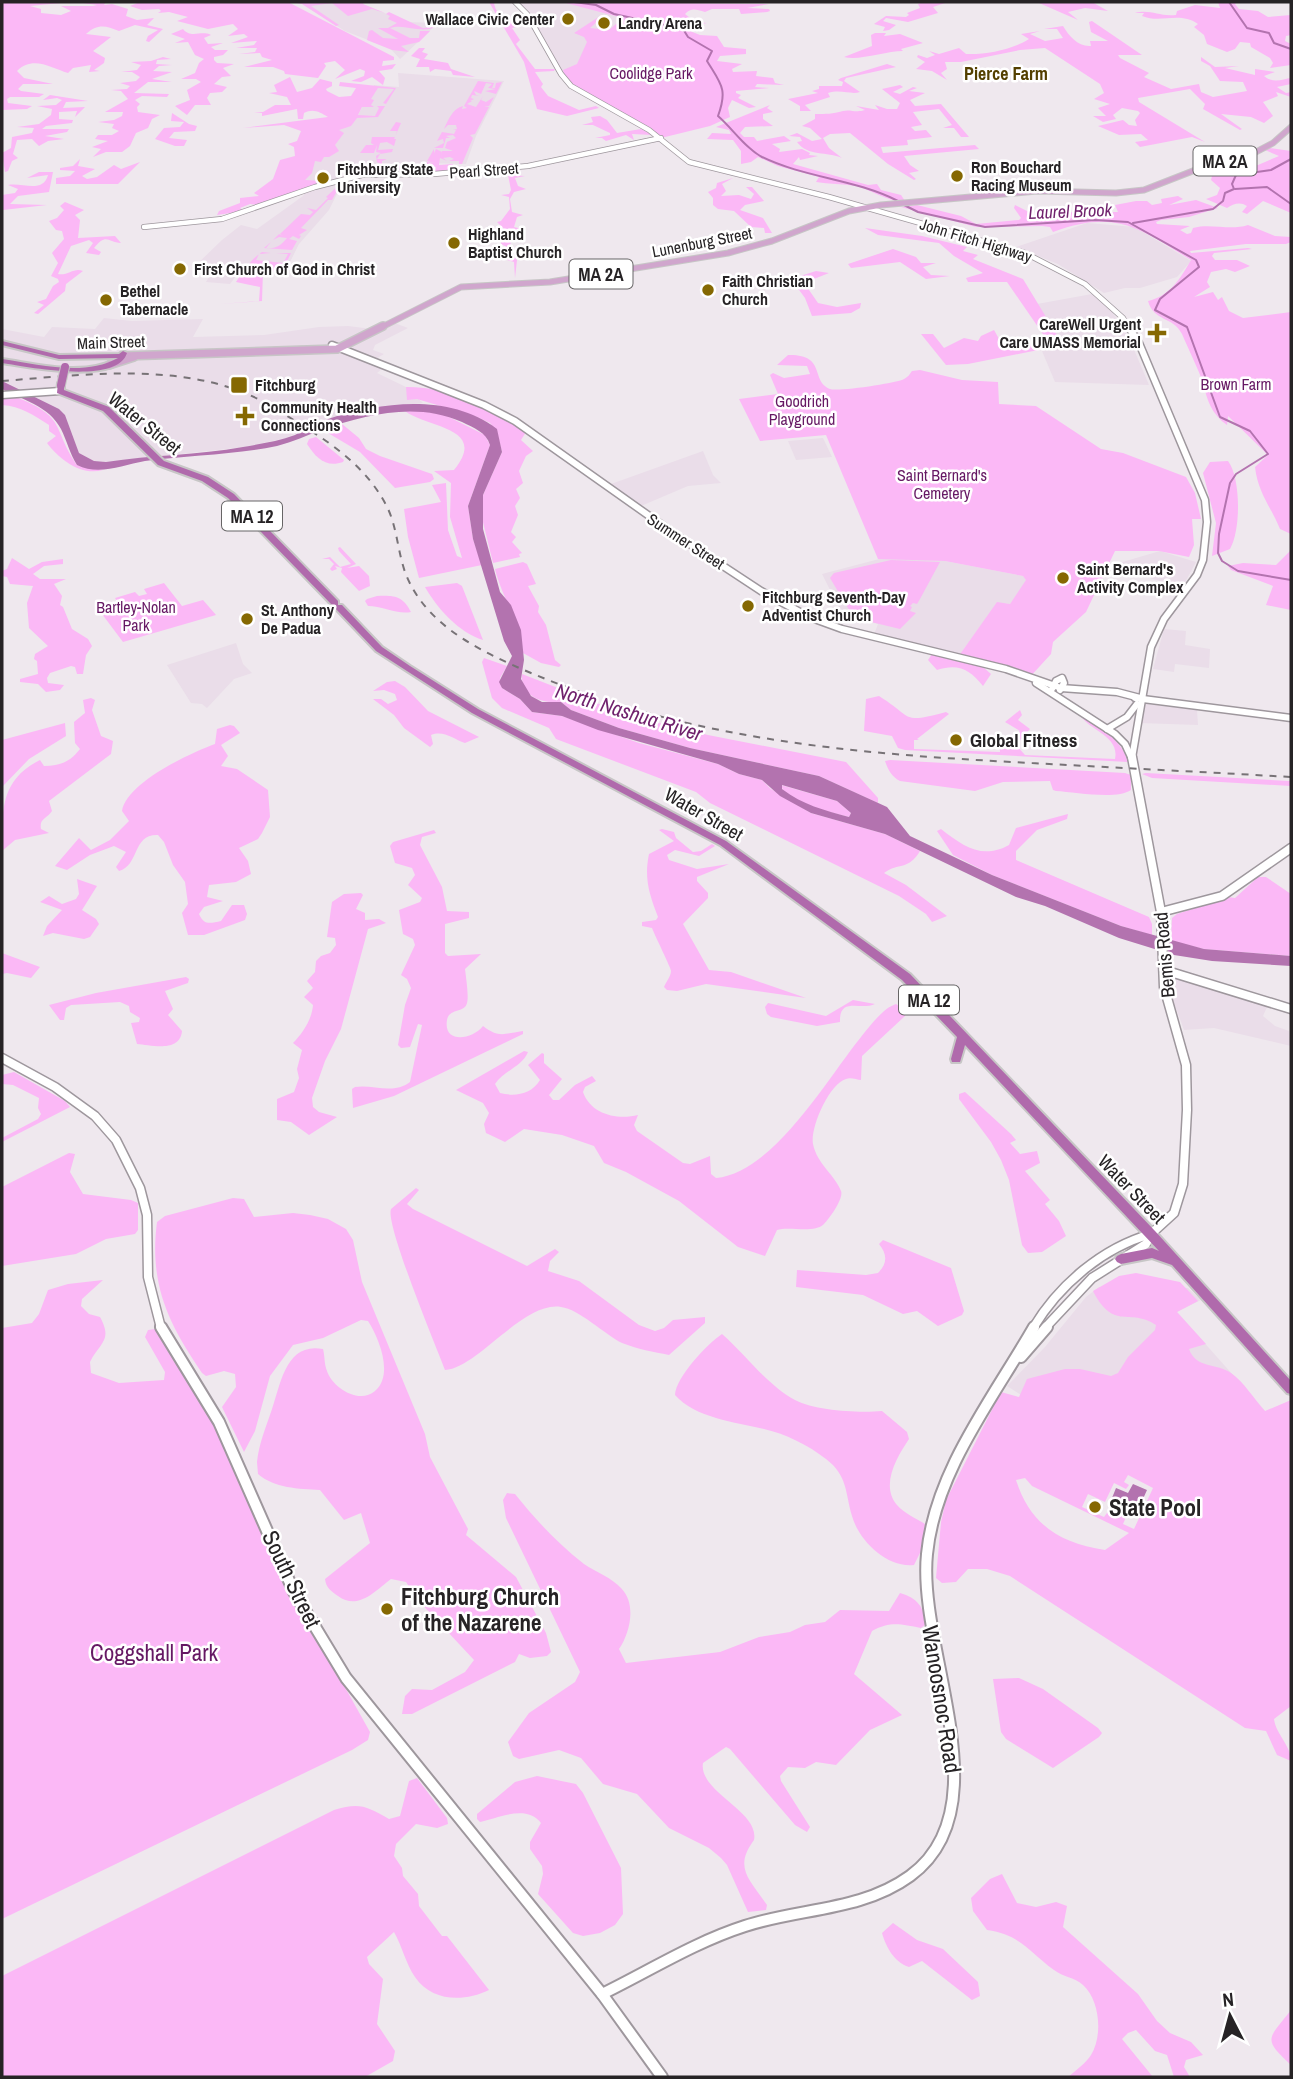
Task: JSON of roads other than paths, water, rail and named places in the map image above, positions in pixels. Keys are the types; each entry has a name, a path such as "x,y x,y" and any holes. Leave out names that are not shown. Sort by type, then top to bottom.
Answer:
{"highway":[{"name":"Main Street","path":"2,343 68,361 123,354"},
{"name":"Main Street","path":"33,351 68,361 123,354"},
{"path":"2,361 55,370 109,365 119,361 123,354"},
{"path":"107,356 116,359 109,365"},
{"path":"61,388 68,361"},
{"name":"Water Street","path":"61,388 106,409 157,461 172,469 205,479 240,503 386,654 457,700 693,826 747,859 905,977 1152,1234 1291,1389"},
{"path":"956,1059 962,1035"},
{"path":"1121,1259 1153,1254 1177,1264"}],"main road":[{"path":"515,2 527,14 566,81 583,94 661,138"},
{"name":"Lunenburg Street","path":"335,347 365,336 461,287 550,282 727,254 761,245 841,214 869,208 1031,191 1119,193 1154,187 1200,167 1251,154 1273,143 1291,127"},
{"name":"John Fitch Highway","path":"661,138 687,161 1006,246 1059,268 1093,289 1112,305 1136,338 1201,490 1208,522 1203,560 1191,585 1155,635 1140,698 1132,758"},
{"name":"Pearl Street","path":"144,227 222,219 315,187 362,175 511,169 661,138"},
{"path":"896,205 889,210 898,216"},
{"name":"Main Street","path":"123,354 335,347"},
{"name":"Summer Street","path":"335,347 489,407 515,421 643,512 798,612 842,629 1059,684"},
{"name":"Main Street","path":"123,354 190,353"},
{"path":"109,365 149,355"},
{"path":"2,395 46,392 61,388"},
{"path":"1006,670 1096,692 1291,718"},
{"name":"Bemis Road","path":"1029,678 1107,729 1122,741 1132,758 1161,912 1166,999 1182,1044 1186,1065 1186,1152 1183,1184 1174,1213 1152,1234"},
{"path":"1059,684 1059,697"},
{"name":"John Fitch Highway","path":"1107,729 1129,716 1140,698"},
{"path":"1161,912 1222,896 1291,848"},
{"path":"1164,970 1291,1009"},
{"name":"South Street","path":"2,1058 55,1087 95,1116 116,1140 140,1188 146,1215 148,1277 161,1328 219,1422 251,1489 290,1584 346,1678 602,1994 662,2077"},
{"name":"Wanoosnoc Road","path":"1014,1364 1092,1278 1146,1244 1152,1234"},
{"name":"Wanoosnoc Road","path":"602,1994 746,1925 874,1897 916,1872 937,1849 952,1810 955,1769 926,1592 928,1545 939,1499 946,1482 1045,1309 1086,1268 1139,1237 1152,1234"}],"waterway":[{"name":"Laurel Brook","path":"574,2 596,5 614,14 683,29 688,37 712,51 707,61 723,93 718,116 750,149 762,157 795,170 865,188 898,201"},
{"path":"1229,2 1247,28 1269,33 1274,43 1291,49"},
{"path":"1133,223 1213,209 1223,201 1225,193 1234,189 1232,184 1236,175 1271,170 1291,159"},
{"path":"1235,189 1267,187 1291,204"},
{"name":"Laurel Brook","path":"902,204 918,212 985,227 1095,220 1128,222 1196,260 1199,267 1160,299 1155,310 1187,327 1220,417 1250,431 1268,454 1236,474 1230,483 1219,534 1218,553 1222,561 1238,571 1291,580"}],"railway":[{"path":"2,381 94,374 156,374 216,384 261,401 330,444 370,480 389,511 405,572 413,589 436,618 483,651 517,667 579,692 642,712 706,727 834,748 965,759 1291,777"}],"place":[{"name":"Wallace Civic Center","path":"568,19"},
{"name":"Landry Arena","path":"604,23"},
{"name":"Ron Bouchard Racing Museum","path":"957,176"},
{"name":"Fitchburg State University","path":"323,178"},
{"name":"Highland Baptist Church","path":"454,243"},
{"name":"First Church of God in Christ","path":"180,269"},
{"name":"Faith Christian Church","path":"708,290"},
{"name":"Bethel Tabernacle","path":"106,300"},
{"name":"CareWell Urgent Care UMASS Memorial","path":"1157,333"},
{"name":"Fitchburg","path":"239,385"},
{"name":"Community Health Connections","path":"245,416"},
{"name":"Saint Bernard's Activity Complex","path":"1063,578"},
{"name":"Fitchburg Seventh-Day Adventist Church","path":"748,606"},
{"name":"St. Anthony De Padua","path":"247,619"},
{"name":"Global Fitness","path":"956,740"},
{"name":"State Pool","path":"1095,1507"},
{"name":"Fitchburg Church of the Nazarene","path":"387,1609"}],"district":[{"name":"Pierce Farm","path":"1006,73"}],"park label":[{"name":"Coolidge Park","path":"651,73"},
{"name":"Brown Farm","path":"1236,384"},
{"name":"Goodrich Playground","path":"802,410"},
{"name":"Saint Bernard's Cemetery","path":"942,484"},
{"name":"Bartley-Nolan Park","path":"136,616"},
{"name":"Coggshall Park","path":"154,1652"}],"water label":[{"name":"North Nashua River","path":"629,712"}]}
